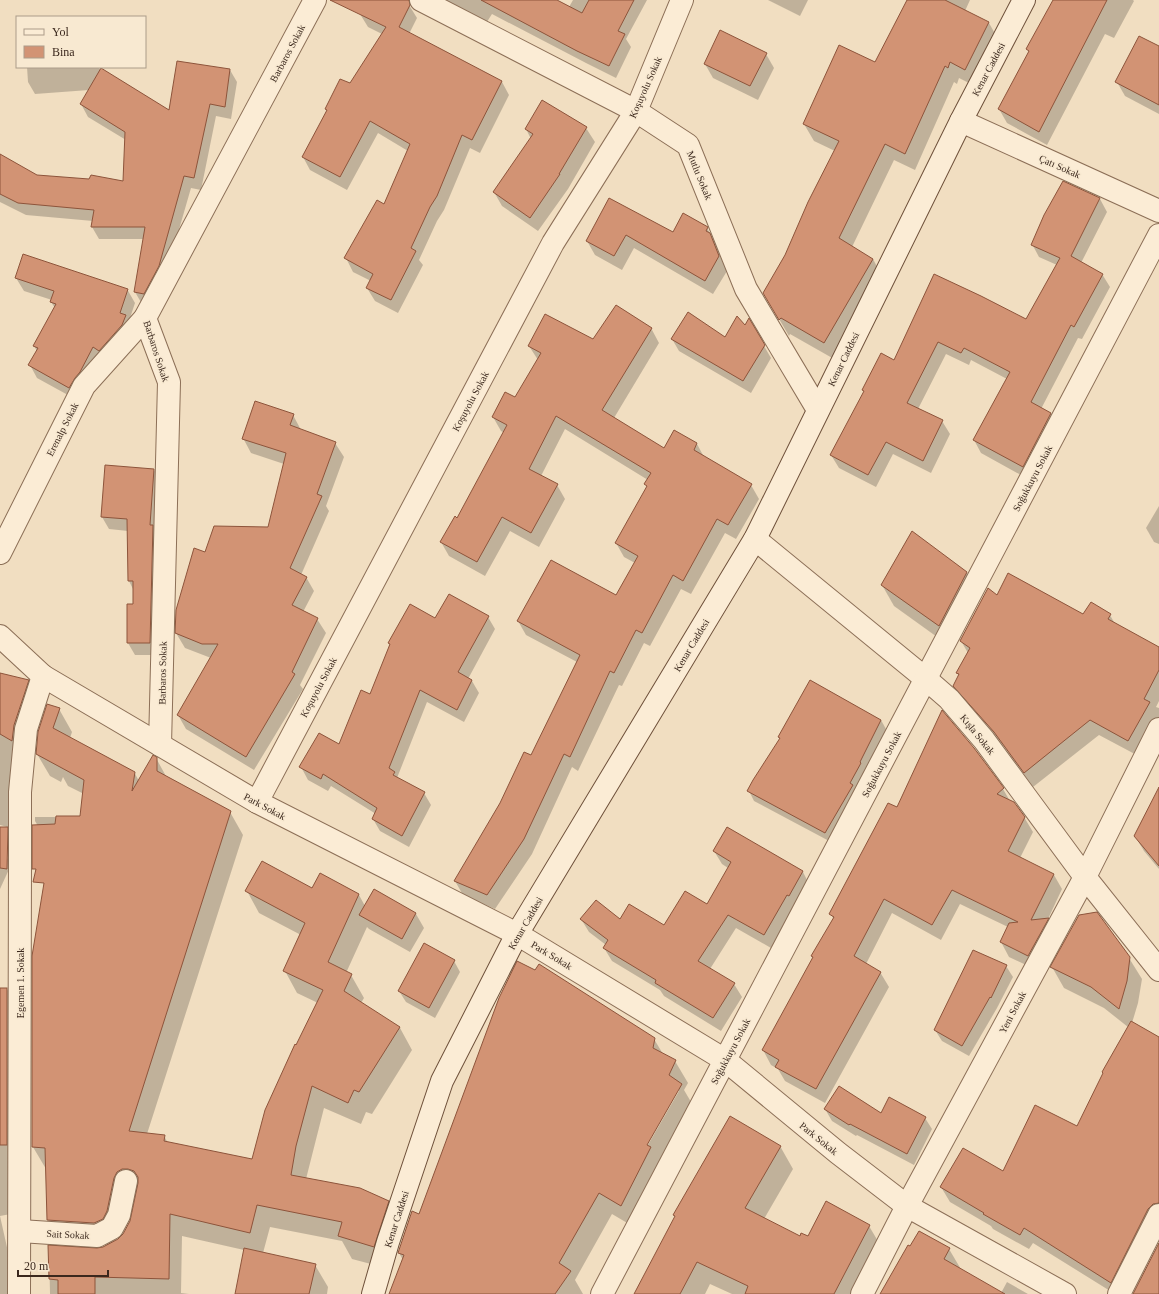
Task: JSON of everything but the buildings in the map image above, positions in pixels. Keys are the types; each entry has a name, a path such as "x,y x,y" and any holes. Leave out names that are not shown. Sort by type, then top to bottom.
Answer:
{"street":[{"name":"Barbaros Sokak","path":"160,745 169,382 145,318 315,0"},
{"name":"Mutlu Sokak","path":"421,0 636,111 688,145 746,289 818,410"},
{"name":"Koşuyolu Sokak","path":"257,802 553,243 636,111 682,0"},
{"name":"Kenar Caddesi","path":"373,1294 388,1242 442,1081 517,934 755,539 960,121 1024,0"},
{"name":"Çatı Sokak","path":"960,121 1159,211"},
{"name":"Soğukkuyu Sokak","path":"602,1294 1159,235"},
{"name":"Erenalp Sokak","path":"0,553 84,386 145,318"},
{"name":"Kışla Sokak","path":"755,539 926,678 949,699 984,740 1085,877 1159,970"},
{"name":"Park Sokak","path":"0,636 44,676 257,802 517,934 725,1060 838,1153 907,1206 1065,1294"},
{"name":"Egemen 1. Sokak","path":"19,1294 20,1231 9,1153 20,857 20,792 26,729 44,676"},
{"name":"Yeni Sokak","path":"862,1294 907,1206 1085,877 1159,729"},
{"name":"Sait Sokak","path":"20,1231 97,1236 112,1228 119,1215 126,1181"},
{"path":"1119,1294 1159,1215"}]}
